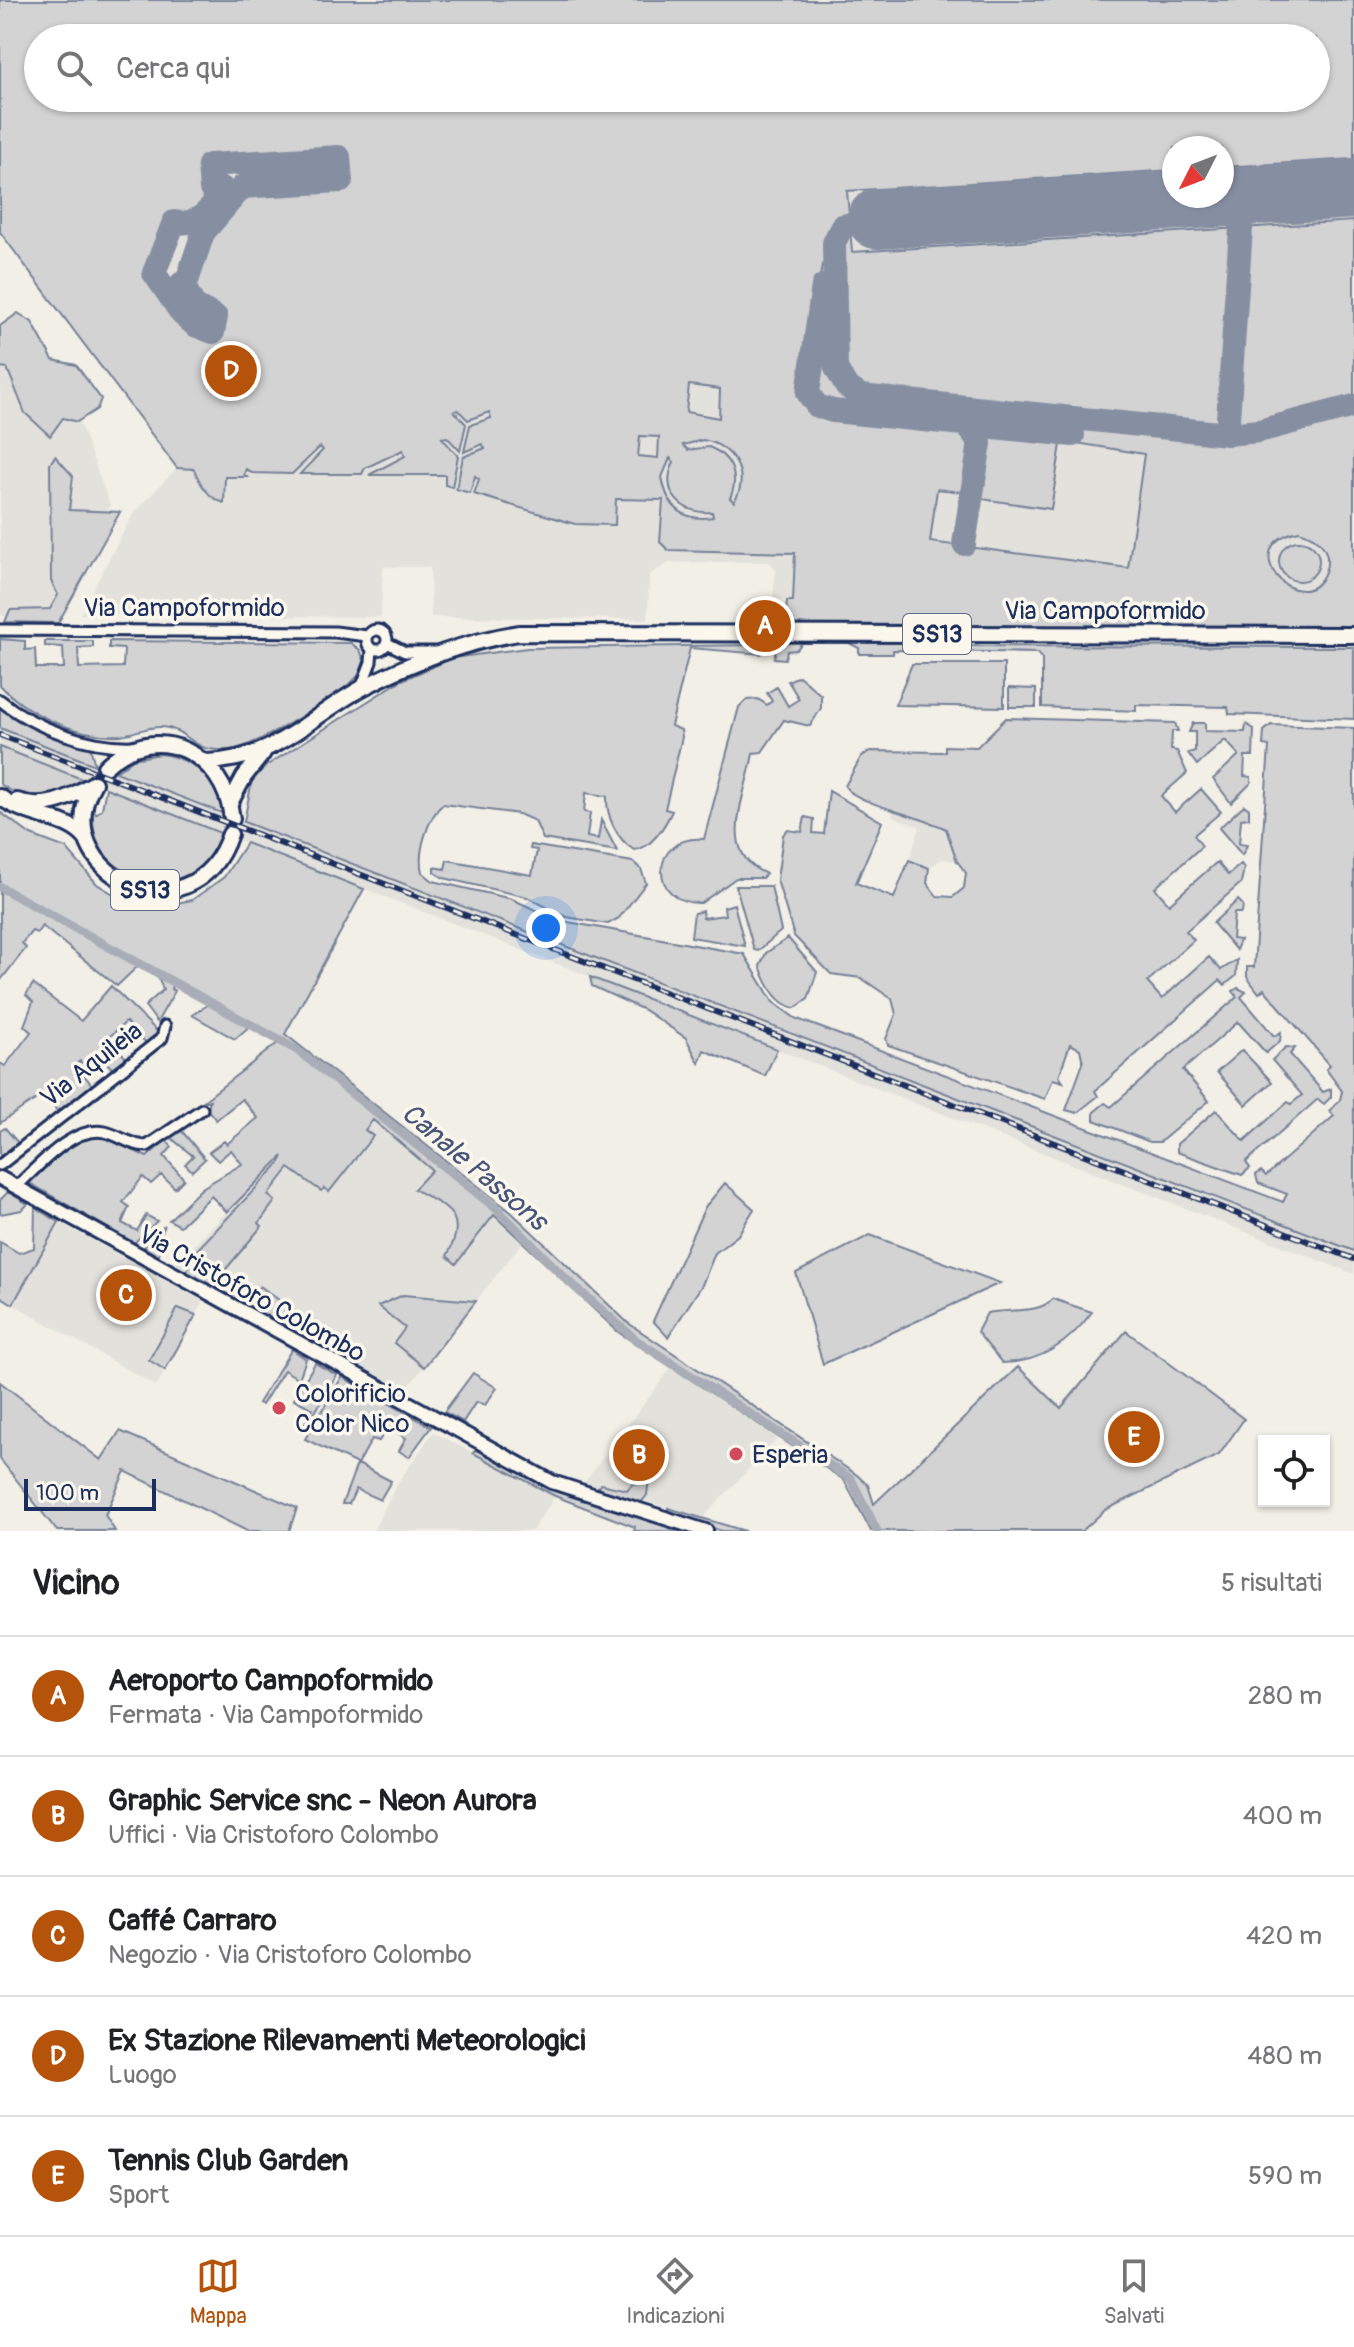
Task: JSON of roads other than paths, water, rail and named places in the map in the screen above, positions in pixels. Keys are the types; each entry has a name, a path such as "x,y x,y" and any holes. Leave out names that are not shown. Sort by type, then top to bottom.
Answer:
{"main road":[{"name":"Via Campoformido","path":"441,652 519,633 1354,635"},
{"name":"SS13","path":"145,745 183,749 206,762 241,760 264,751 360,689 441,652"},
{"path":"105,767 127,751 145,745"},
{"name":"SS13","path":"230,803 244,777 264,751"},
{"path":"206,762 221,781 230,803 232,819"},
{"name":"SS13","path":"0,797 40,805 67,798 92,784 85,807 89,842"},
{"name":"SS13","path":"0,797 26,813 78,828 95,856 117,879 147,890 162,891 193,883 206,874 225,849 230,834"},
{"name":"Via Cristoforo Colombo","path":"0,1178 552,1482 706,1531"}],"street":[{"name":"Via Campoformido","path":"0,630 335,632 367,636 373,630 380,630 386,635 387,643"},
{"path":"360,689 368,673 372,649 367,636"},
{"path":"372,649 383,649 387,643 405,652 441,652"},
{"path":"0,700 34,721 87,741 115,747 145,745"},
{"name":"Via Aquileia","path":"0,1165 162,1038 165,1026"},
{"path":"16,1187 76,1137 103,1131 147,1146 202,1109"}],"waterway":[{"name":"Canale Passons","path":"0,887 297,1050 497,1209 566,1279 636,1340 851,1479 877,1531"}],"railway":[{"path":"0,735 1354,1259"}],"place":[{"name":"Ex Stazione Rilevamenti Meteorologici","path":"231,371"},
{"name":"Aeroporto Campoformido","path":"765,626"},
{"name":"Caffé Carraro","path":"126,1295"},
{"name":"Colorificio Color Nico","path":"279,1408"},
{"name":"Tennis Club Garden","path":"1134,1437"},
{"name":"Esperia","path":"736,1454"},
{"name":"Graphic Service snc - Neon Aurora","path":"639,1455"}]}
